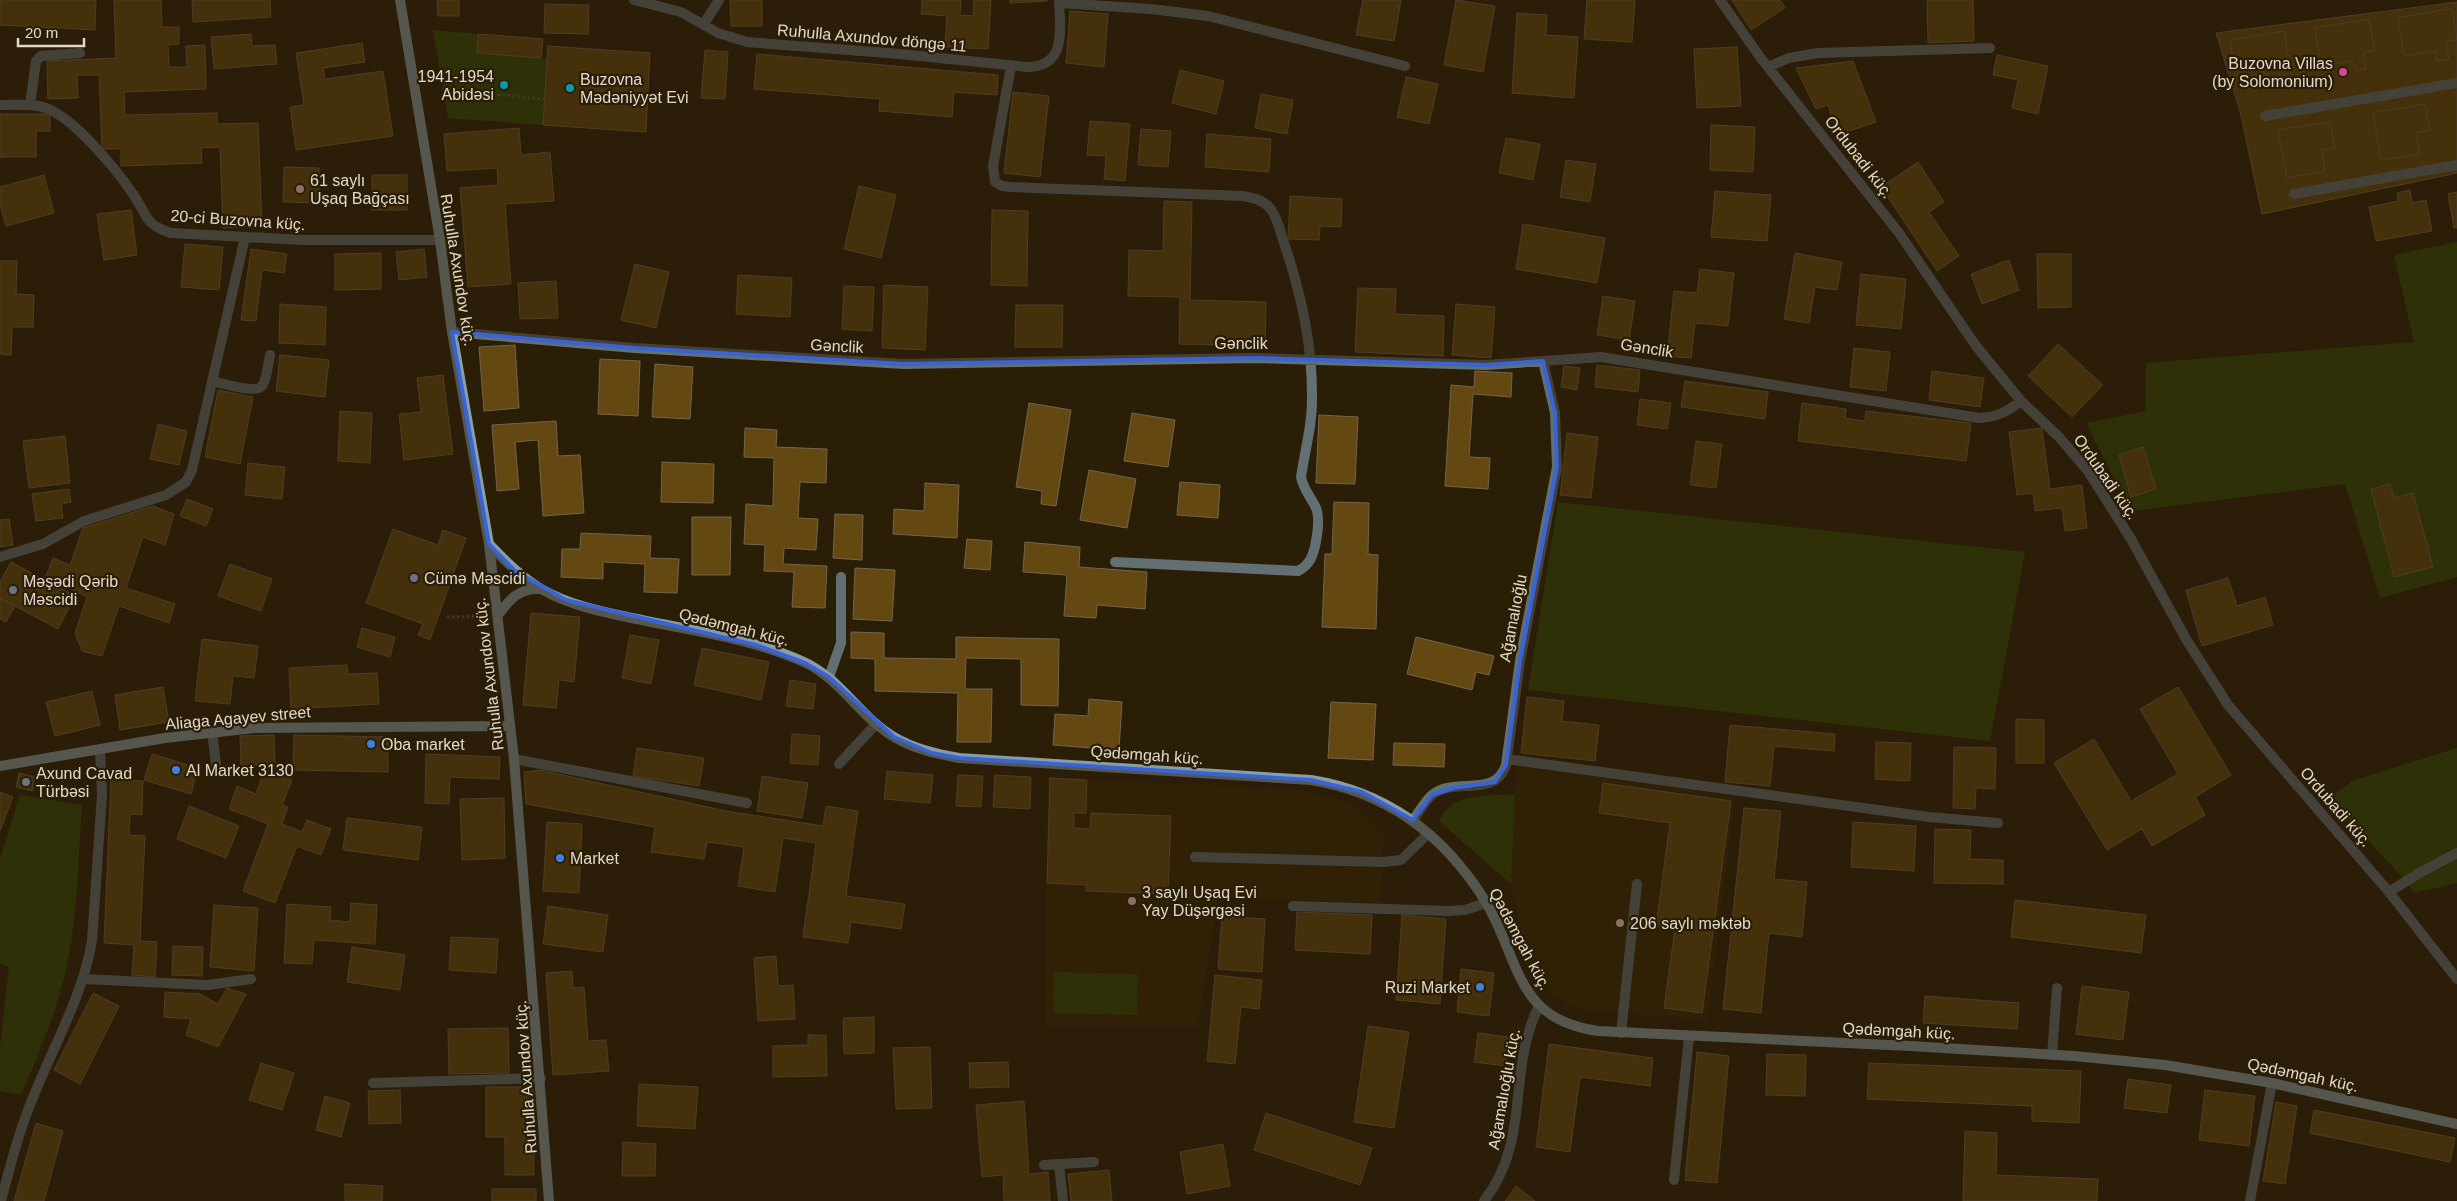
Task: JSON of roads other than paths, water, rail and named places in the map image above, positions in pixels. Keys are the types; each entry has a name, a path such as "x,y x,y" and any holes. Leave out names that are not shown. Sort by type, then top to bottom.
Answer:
{"street":[{"name":"Ruhulla Axundov küç.","path":"400,0 440,240 452,332 489,544 498,615 514,759 541,1078 549,1201"},
{"name":"Ruhulla Axundov döngə 11","path":"634,0 681,12 718,33 747,42 1040,67 1050,62 1056,54 1060,28 1059,1"},
{"path":"704,24 719,0"},
{"name":"Ordubadi küç.","path":"1720,0 1768,66 1887,217 1976,346 2022,401 2072,452 2100,488 2131,539 2186,639 2228,705 2389,892 2457,980"},
{"path":"1059,1 1208,16 1405,66"},
{"path":"1768,66 1789,58 1818,53 1990,48"},
{"path":"30,105 36,61 41,56 80,53"},
{"path":"1011,66 993,166 995,182 1002,186 1236,196 1263,201 1273,212 1292,268 1312,360 1312,411 1301,477 1303,486 1316,508 1319,518 1312,557 1307,565 1298,571 1115,562"},
{"path":"2266,116 2457,83"},
{"name":"20-ci Buzovna küç.","path":"0,105 30,105 46,108 69,120 124,181 137,199 147,221 158,229 171,233 304,240 440,240"},
{"path":"2294,194 2457,165"},
{"path":"0,556 43,544 84,521 179,489 186,482 192,470 245,237"},
{"name":"Gənclik","path":"452,332 634,348 904,364 1256,358 1486,365 1585,356 1630,360 1979,418 1996,417 2008,412 2022,401"},
{"path":"212,381 251,389 259,388 263,384 270,355"},
{"name":"Ağamalıoğlu","path":"1413,820 1432,795 1441,791 1495,782 1503,776 1520,661 1557,467 1555,413 1543,361"},
{"name":"Qədəmgah küç.","path":"489,544 515,571 541,589 598,610 772,650 805,663 829,677 876,724 894,737 913,746 959,758 1311,780 1340,785 1385,802 1413,820 1454,860 1486,903 1523,984 1539,1006 1552,1017 1569,1026 1598,1032 1910,1046 2052,1055 2165,1065 2272,1084 2457,1124"},
{"path":"829,677 841,643 841,577"},
{"path":"498,615 513,596 529,589 541,589"},
{"path":"839,764 876,724"},
{"name":"Aliaga Agayev street","path":"0,766 212,732 306,726 510,726"},
{"path":"212,732 217,773"},
{"path":"1,1201 24,1118 84,979 92,941 94,913 102,794 100,750"},
{"path":"514,759 746,802"},
{"path":"1507,759 1928,817 1998,824"},
{"path":"1195,857 1392,861 1401,860 1428,834"},
{"path":"2389,892 2421,872 2457,854"},
{"path":"1621,1033 1637,884"},
{"path":"1293,906 1450,911 1465,910 1486,903"},
{"path":"84,979 208,986 251,979"},
{"path":"2052,1055 2057,988"},
{"name":"Ağamalıoğlu küç.","path":"1484,1201 1502,1172 1510,1152 1526,1036 1539,1006"},
{"path":"1674,1180 1689,1037"},
{"path":"373,1083 541,1078"},
{"path":"2250,1201 2272,1084"},
{"path":"1044,1165 1094,1162"},
{"path":"1059,1165 1063,1201"}],"place":[{"name":"Buzovna Villas (by Solomonium)","path":"2343,72"},
{"name":"1941-1954 Abidəsi","path":"504,85"},
{"name":"Buzovna Mədəniyyət Evi","path":"570,88"},
{"name":"61 saylı Uşaq Bağçası","path":"300,189"},
{"name":"Cümə Məscidi","path":"414,578"},
{"name":"Məşədi Qərib Məscidi","path":"13,590"},
{"name":"Oba market","path":"371,744"},
{"name":"Al Market 3130","path":"176,770"},
{"name":"Axund Cavad Türbəsi","path":"26,782"},
{"name":"Market","path":"560,858"},
{"name":"3 saylı Uşaq Evi Yay Düşərgəsi","path":"1132,901"},
{"name":"206 saylı məktəb","path":"1620,923"},
{"name":"Ruzi Market","path":"1480,987"}]}
